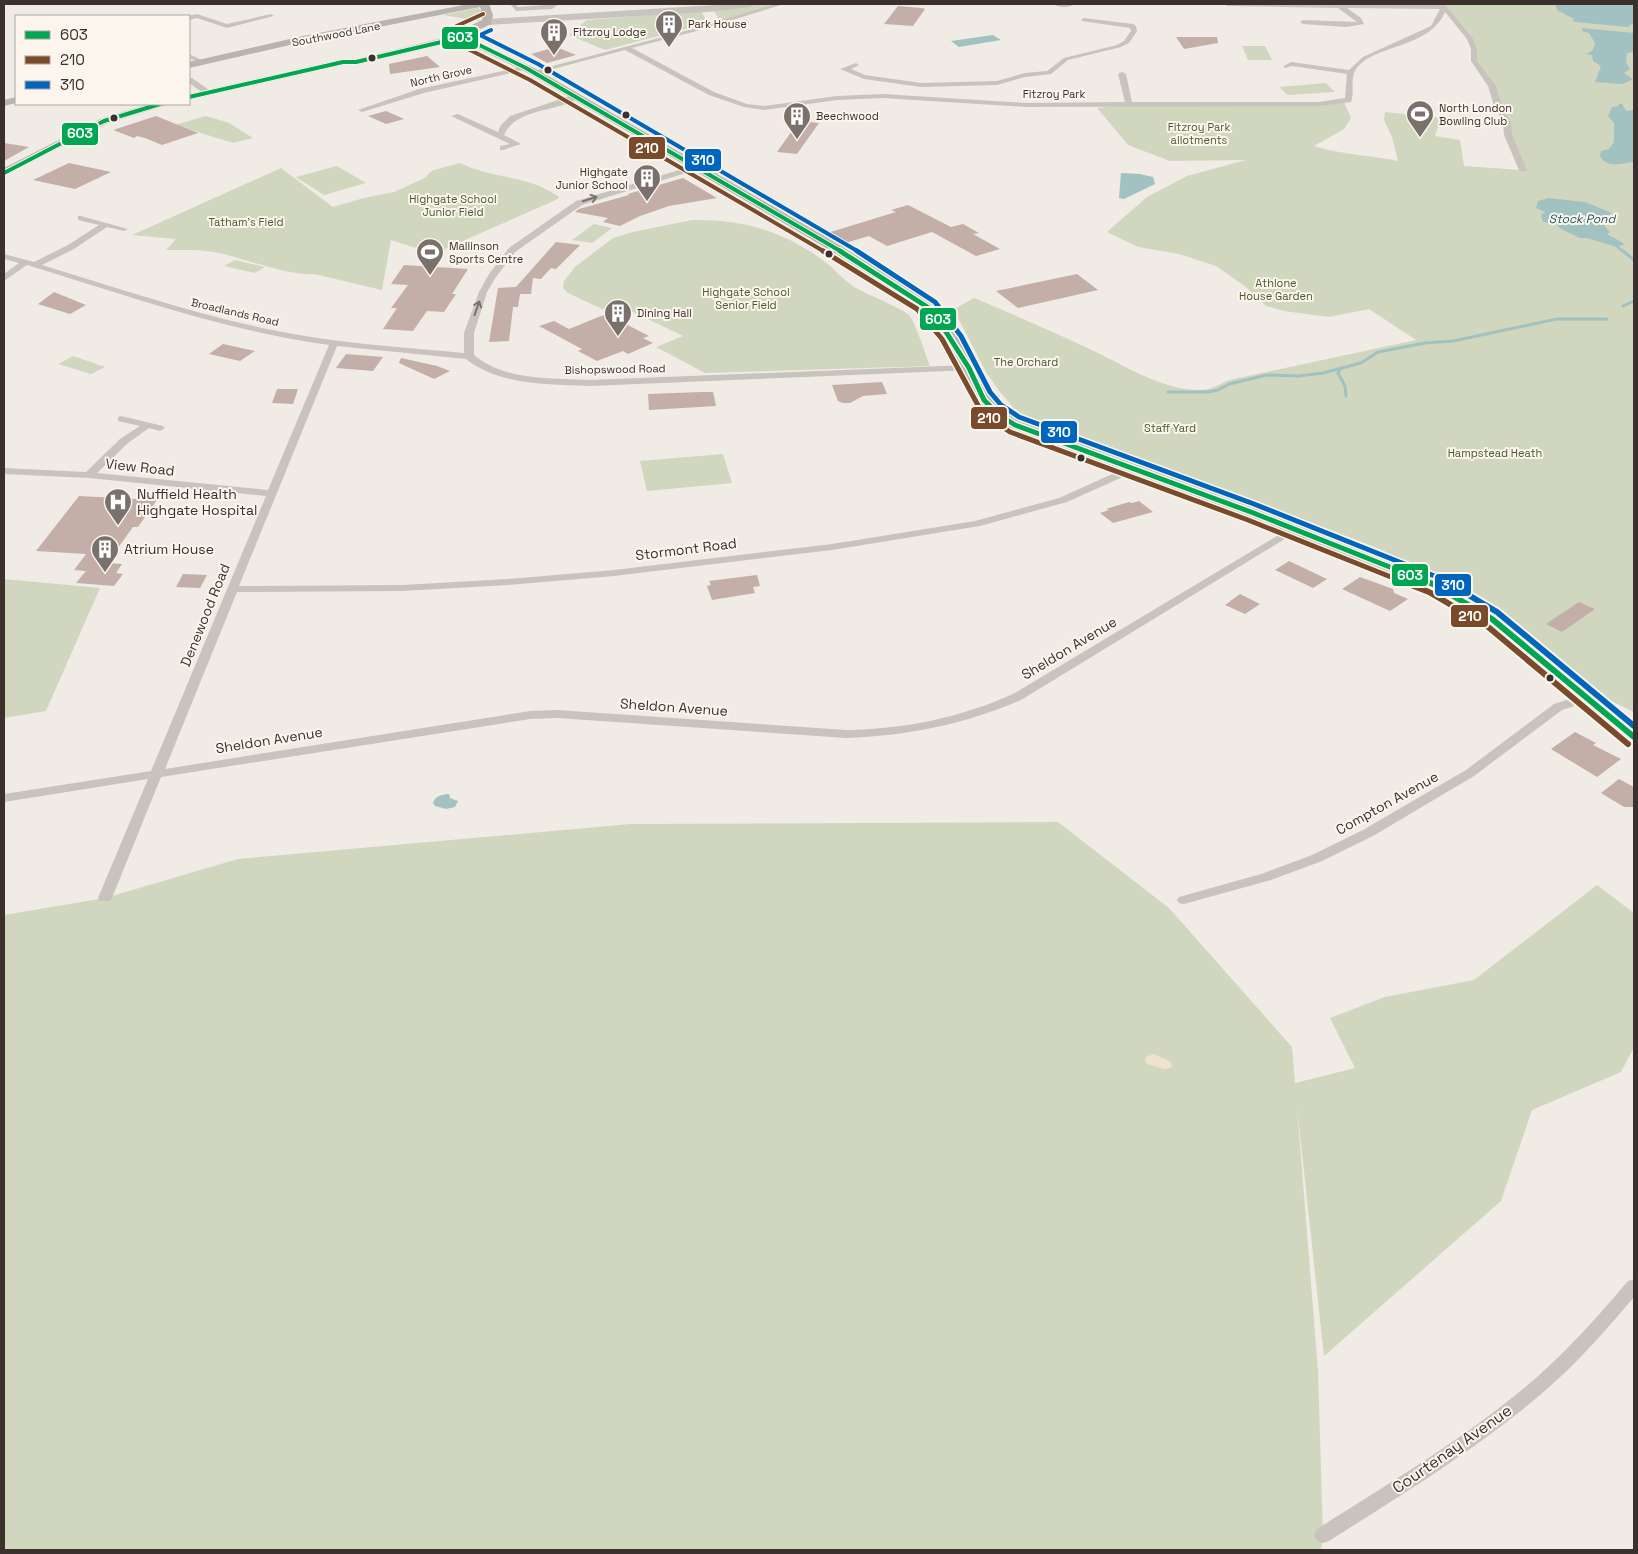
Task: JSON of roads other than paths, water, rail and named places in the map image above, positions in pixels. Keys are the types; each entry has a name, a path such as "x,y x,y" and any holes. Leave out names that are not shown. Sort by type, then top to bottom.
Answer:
{"main road":[{"path":"190,97 343,62 350,58 459,36 487,22 488,16 483,4"},
{"name":"Southwood Lane","path":"190,65 303,39 483,4"},
{"path":"459,36 530,70 837,249 932,310 968,368 984,400 998,414 1015,425 1296,529 1432,584 1492,619 1634,737"},
{"path":"4,172 104,121 157,105"}],"street":[{"path":"513,4 516,9 554,6 564,12 568,18"},
{"path":"487,22 568,18 751,4"},
{"name":"North Grove","path":"362,110 422,91 530,70 626,48 781,4"},
{"path":"1057,4 1071,4"},
{"path":"1227,4 1444,5"},
{"path":"1303,22 1346,25 1361,24 1359,19 1339,4"},
{"path":"1286,68 1291,64 1350,72 1356,64 1364,59 1406,43 1434,26 1444,5"},
{"path":"1444,5 1470,39 1474,50 1474,61 1492,86 1498,106 1507,122 1508,135 1523,170"},
{"path":"193,15 227,26"},
{"path":"217,29 271,16"},
{"path":"255,20 266,24"},
{"path":"856,65 844,69 874,79 921,84 997,83 1025,75 1049,73 1066,59 1119,46 1127,42 1134,30 1133,26 1126,24 1084,20"},
{"name":"Fitzroy Park","path":"626,48 728,101 743,106 764,108 862,96 1019,105 1248,105 1344,102 1349,97 1350,72"},
{"path":"190,56 202,62"},
{"path":"1122,74 1129,105"},
{"path":"190,81 208,92"},
{"path":"910,98 921,84"},
{"path":"500,136 504,127 514,118 576,97"},
{"path":"455,116 517,144 503,148"},
{"path":"469,356 469,333 483,292 492,276 512,250 579,203 696,167"},
{"path":"81,218 124,229"},
{"path":"4,278 71,247 106,224"},
{"name":"Broadlands Road","path":"4,256 181,311 273,333 334,343 469,356"},
{"name":"Denewood Road","path":"105,898 334,343"},
{"name":"Bishopswood Road","path":"469,356 480,365 509,375 590,383 968,368"},
{"path":"122,419 160,428"},
{"path":"89,475 124,442 148,425"},
{"name":"Stormont Road","path":"232,588 402,588 508,582 614,573 832,547 976,524 1063,500 1132,469"},
{"name":"View Road","path":"4,471 89,475 272,494"},
{"name":"Sheldon Avenue","path":"4,798 158,772 530,715 557,714 846,734 878,734 928,727 988,710 1017,697 1296,529"},
{"name":"Compton Avenue","path":"1184,900 1266,877 1317,858 1368,833 1470,773 1558,707 1586,698"},
{"name":"Courtenay Avenue","path":"1323,1535 1477,1436 1529,1394 1584,1344 1634,1286"}],"water":[{"path":"1555,4 1634,4 1634,22 1628,27 1576,22 1557,10"},
{"path":"1582,28 1634,33 1634,52 1627,53 1626,62 1630,69 1624,73 1633,79 1623,84 1595,82 1601,66 1593,61 1592,55 1586,54 1593,50 1595,43 1589,33 1582,31"},
{"path":"993,35 1001,40 959,47 951,41"},
{"path":"1622,104 1626,111 1634,110 1634,162 1611,164 1607,163 1600,156 1601,151 1609,149 1614,142 1614,123 1608,116 1612,107"},
{"path":"1121,173 1153,177 1155,184 1124,199 1119,198"},
{"name":"Stock Pond","path":"1548,198 1585,202 1612,213 1601,218 1604,221 1602,223 1610,232 1607,234 1625,244 1617,247 1587,238 1580,238 1561,229 1556,224 1543,222 1541,215 1545,212 1536,208 1538,201"},
{"path":"449,794 450,798 458,801 455,807 446,809 435,806 433,803 437,797"}],"waterway":[{"path":"1614,244 1624,252"},
{"path":"1623,251 1634,260"},
{"path":"1623,306 1634,301"},
{"path":"1168,392 1208,392 1218,390 1229,384 1267,375 1299,376 1323,373 1361,363 1378,352 1425,343 1453,341 1557,319 1607,319"},
{"path":"1340,369 1338,373 1345,386 1346,396"}],"place":[{"name":"Park House","path":"669,48"},
{"name":"Fitzroy Lodge","path":"554,56"},
{"name":"North London Bowling Club","path":"1420,138"},
{"name":"Beechwood","path":"797,140"},
{"name":"Highgate Junior School","path":"647,202"},
{"name":"Mallinson Sports Centre","path":"430,276"},
{"name":"Dining Hall","path":"618,337"},
{"name":"Nuffield Health Highgate Hospital","path":"118,526"},
{"name":"Atrium House","path":"105,573"}],"park label":[{"name":"Fitzroy Park allotments","path":"1199,133"},
{"name":"Highgate School Junior Field","path":"453,205"},
{"name":"Tatham's Field","path":"246,222"},
{"name":"Athlone House Garden","path":"1276,289"},
{"name":"Highgate School Senior Field","path":"746,298"},
{"name":"The Orchard","path":"1026,362"},
{"name":"Staff Yard","path":"1170,428"},
{"name":"Hampstead Heath","path":"1495,453"}]}
